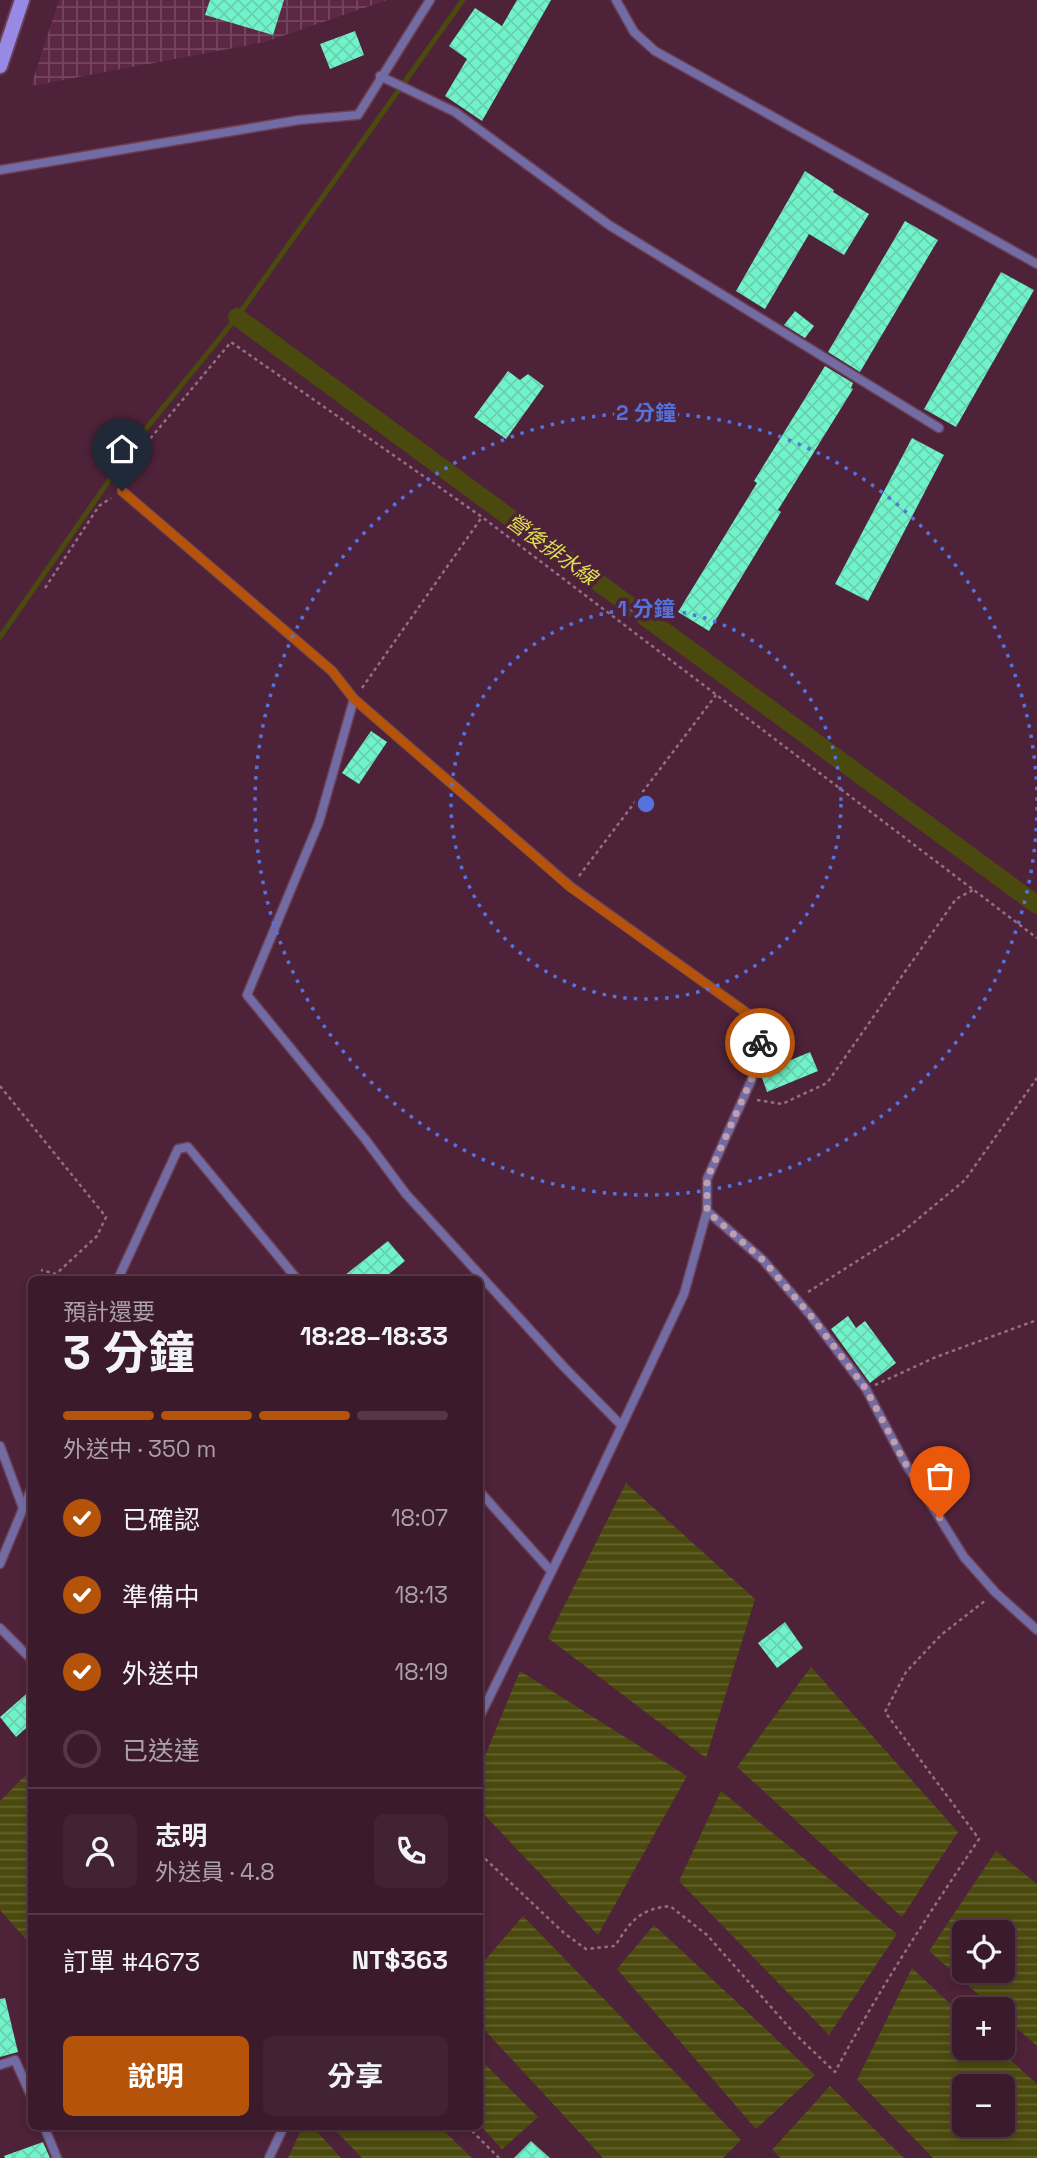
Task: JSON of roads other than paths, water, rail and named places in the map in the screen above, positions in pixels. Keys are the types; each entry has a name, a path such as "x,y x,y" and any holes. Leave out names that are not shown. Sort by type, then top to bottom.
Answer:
{"main road":[{"path":"0,66 22,0"}],"lane":[{"path":"0,170 299,120 358,115 430,0"},
{"path":"616,0 634,32 655,51 1037,264"},
{"path":"380,76 455,112 609,225 939,428"},
{"path":"122,491 332,671 354,699 570,887 751,1016 761,1038 760,1060 707,1179 707,1211 684,1294 483,1710"},
{"path":"354,699 319,822 247,995 365,1139 406,1194 481,1276"},
{"path":"119,1276 178,1149 188,1147 295,1276"},
{"path":"707,1211 763,1260 796,1299 866,1389 904,1461 964,1557 995,1592 1037,1630"},
{"path":"483,1278 621,1425"},
{"path":"0,1446 23,1508"},
{"path":"483,1495 551,1571"},
{"path":"0,1564 28,1496"},
{"path":"0,1628 28,1656"},
{"path":"0,2065 15,2060 28,2089"},
{"path":"46,2130 57,2158"},
{"path":"269,2158 282,2130"}],"waterway":[{"path":"0,637 140,436 237,317 463,0"},
{"name":"營後排水線","path":"237,317 1037,905"}]}
